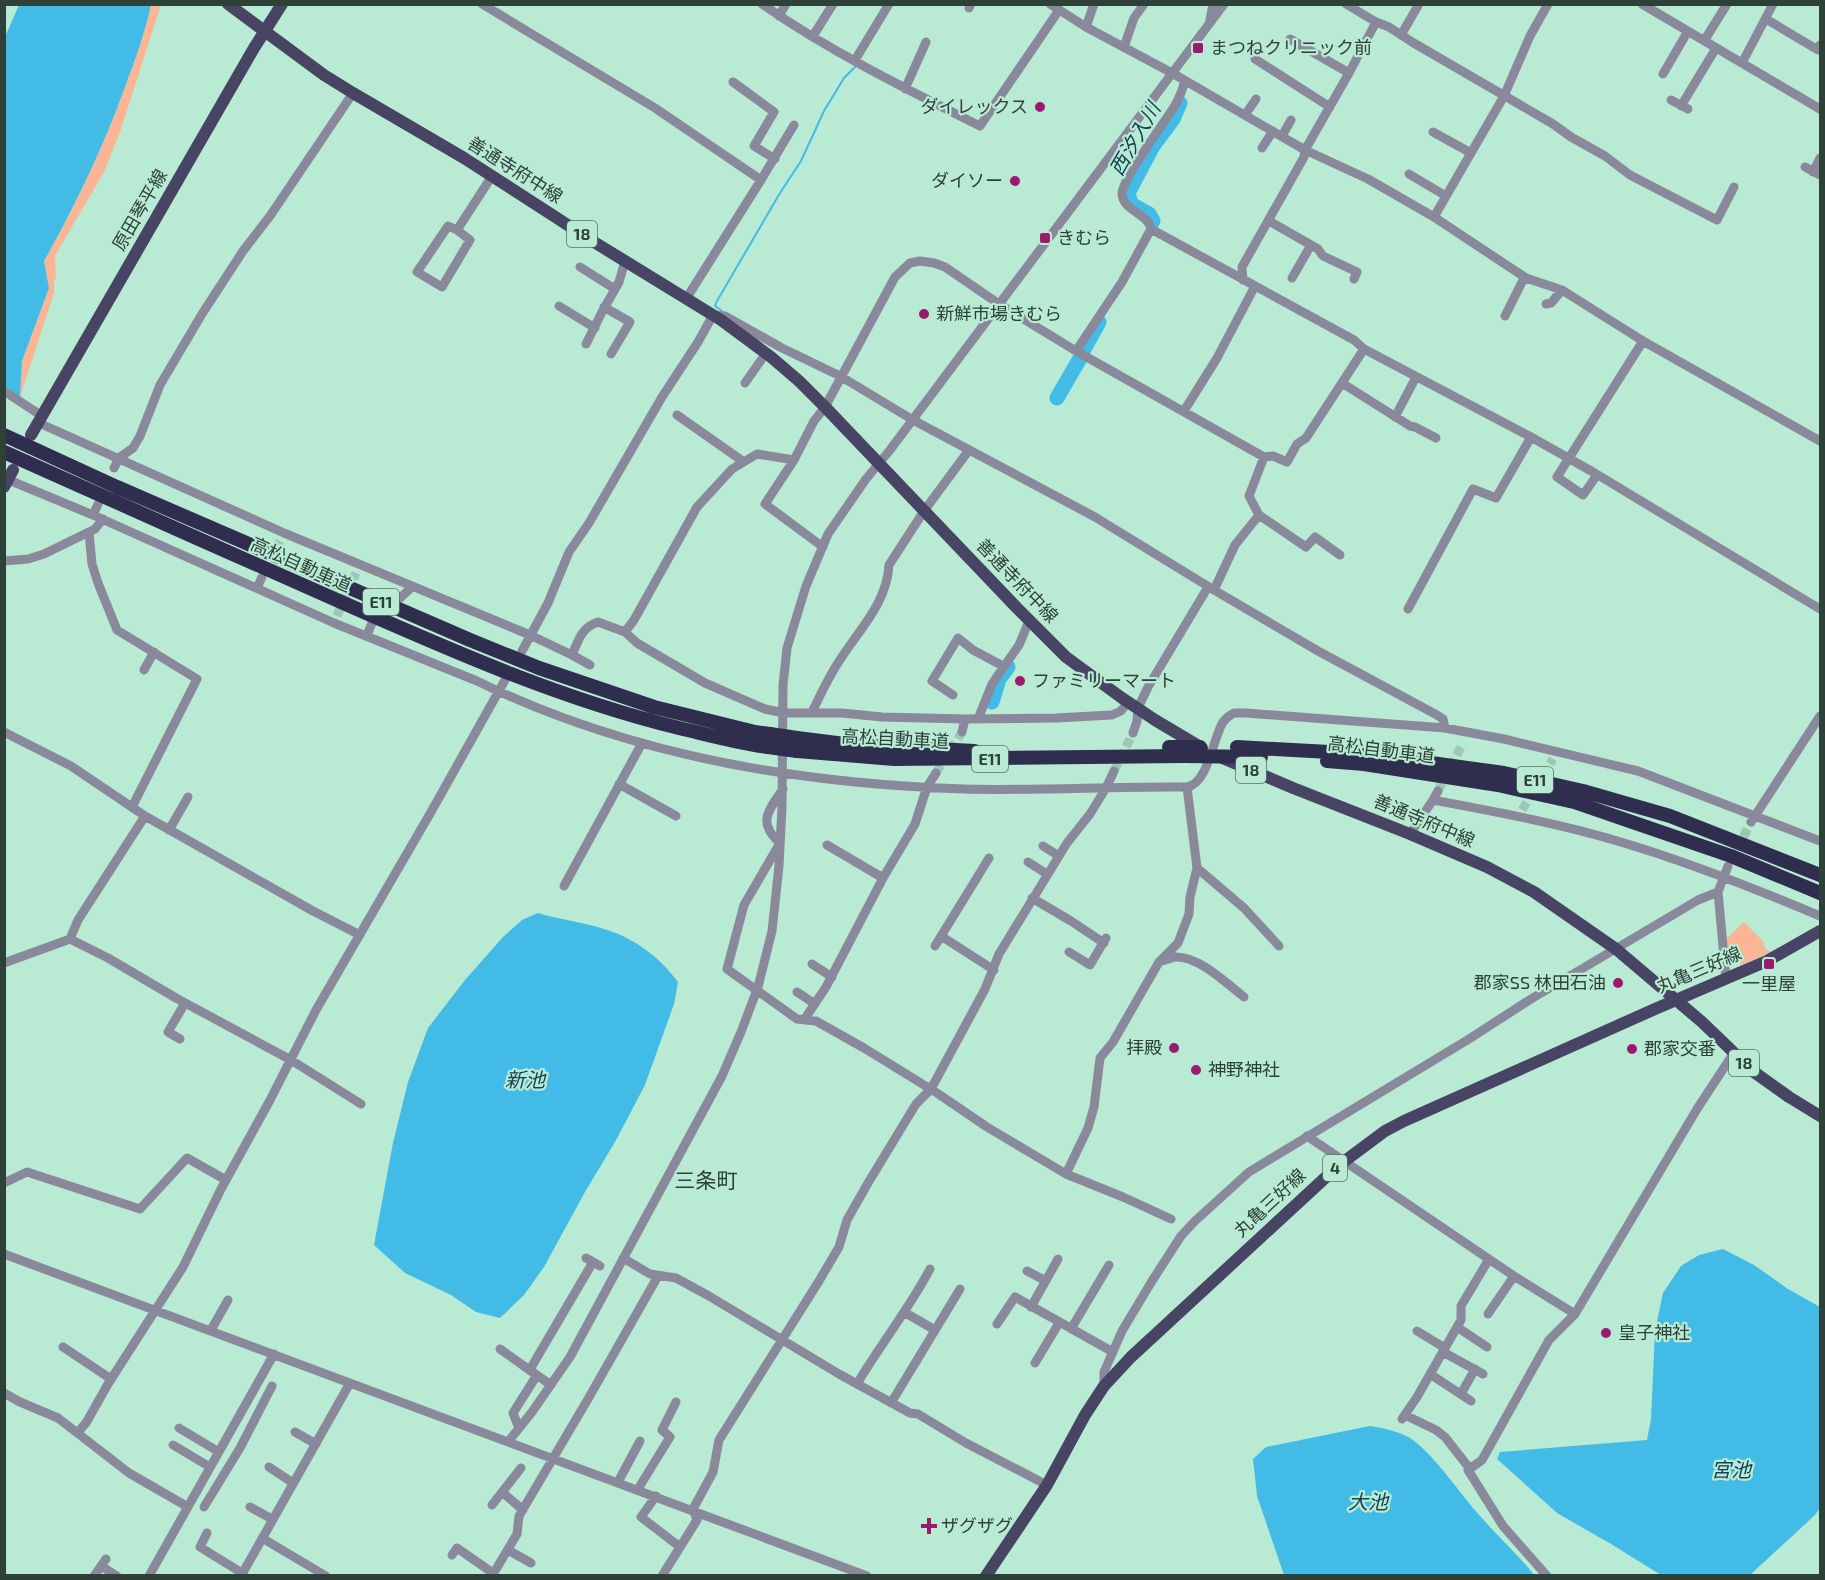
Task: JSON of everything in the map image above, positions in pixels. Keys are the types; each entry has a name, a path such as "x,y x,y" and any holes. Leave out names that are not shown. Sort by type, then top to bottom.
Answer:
{"highway":[{"name":"高松自動車道","path":"4,435 117,487 540,668 654,707 755,732 769,740"},
{"name":"高松自動車道","path":"4,452 451,651 525,681 601,707 742,743 769,740 894,759 1184,756 1261,757 1364,764 1498,785 1574,802 1731,856 1821,893"},
{"name":"高松自動車道","path":"797,744 970,751 1237,747 1366,754 1504,773 1583,791 1670,816 1821,875"}],"main road":[{"name":"善通寺府中線","path":"228,4 324,75 492,176 713,315 765,353 825,406 1066,657 1133,705 1211,752 1487,867 1534,892 1616,949 1772,1085 1821,1116"},
{"name":"原田琴平線","path":"31,435 264,31 282,4"},
{"name":"丸亀三好線","path":"986,1575 1047,1485 1104,1386 1131,1357 1345,1160 1385,1131 1404,1121 1767,961 1821,931"}],"street":[{"path":"482,4 656,108 761,180"},
{"path":"762,4 905,89 980,126 1059,10"},
{"path":"779,16 786,4"},
{"path":"813,36 833,4"},
{"path":"855,60 889,4"},
{"path":"1050,4 1086,27 1172,73 1305,150 1368,179 1434,217 1527,278 1562,290 1643,341 1821,441"},
{"path":"1086,27 1094,4"},
{"path":"1124,47 1134,18 1144,4"},
{"path":"1208,25 1214,4"},
{"path":"508,1442 570,1357 722,1076 757,990 772,931 780,843 784,772 783,685 787,648 806,586 823,547 838,519 866,479 913,420 1224,4"},
{"path":"1346,4 1553,124 1605,156 1630,175 1717,220 1734,187"},
{"path":"1401,35 1419,4"},
{"path":"1434,217 1504,96 1530,36 1548,4"},
{"path":"1642,4 1821,109"},
{"path":"1704,40 1727,4"},
{"path":"1742,63 1773,4"},
{"path":"1766,19 1819,47 1812,59"},
{"path":"1243,280 1242,267 1376,22"},
{"path":"1663,74 1688,31"},
{"path":"1290,39 1349,73"},
{"path":"905,89 926,42"},
{"path":"1671,100 1685,107 1716,48"},
{"path":"1255,59 1330,107"},
{"path":"1185,81 1177,101 1125,184 1122,194 1128,206 1147,218 1151,229 1354,340 1364,349 1569,458 1821,609"},
{"path":"733,82 774,112 754,146 775,159"},
{"path":"114,468 119,458 133,448 140,436 160,385 202,314 353,93"},
{"path":"1245,115 1256,99"},
{"path":"1282,136 1291,120"},
{"path":"686,299 794,125"},
{"path":"1262,148 1273,131"},
{"path":"1433,132 1471,153"},
{"path":"1813,172 1821,158"},
{"path":"1409,174 1446,196"},
{"path":"458,230 492,176"},
{"path":"1269,221 1318,249 1323,256 1357,272 1354,279"},
{"path":"448,226 458,230 470,240 442,287 417,272 448,226"},
{"path":"1076,351 1122,282 1151,229"},
{"path":"1293,278 1311,245"},
{"path":"586,344 619,282 625,261"},
{"path":"823,547 765,504 794,460 895,278 910,263 920,261 945,267 999,304 1076,351 1264,458 1273,456 1287,462 1297,444 1306,438 1364,349"},
{"path":"580,267 615,289"},
{"path":"1505,316 1522,282 1527,278"},
{"path":"1184,411 1217,358 1256,286"},
{"path":"1546,304 1551,303 1562,290"},
{"path":"559,306 595,328"},
{"path":"604,307 630,322 611,354"},
{"path":"522,651 548,603 569,552 589,524 662,397 713,315 725,316 782,348 840,376 913,420 1095,517 1211,589 1318,651 1437,715 1443,719 1445,728"},
{"path":"1597,475 1583,495 1557,477 1643,341"},
{"path":"745,383 765,353"},
{"path":"1395,417 1416,377"},
{"path":"1342,382 1410,426 1436,438"},
{"path":"4,391 41,419 282,537 357,569 412,587 530,634 590,665"},
{"path":"677,415 744,462"},
{"path":"1408,609 1473,489 1496,498 1531,437"},
{"path":"812,712 836,664 868,620 880,599 889,573 889,565 924,510 969,450"},
{"path":"625,632 634,620 697,507 732,469 757,454 794,460"},
{"path":"1264,458 1249,496 1258,516 1306,548 1315,537 1340,555"},
{"path":"8,479 257,588 336,619 367,635 498,692 571,720 642,743 742,767 844,782 965,789 1187,787 1192,786 1201,778 1222,723 1234,713 1445,728 1468,732 1555,755 1638,771 1753,819 1821,841"},
{"path":"93,515 98,504"},
{"path":"572,655 587,626 598,622 625,632 637,643 705,683 765,709 784,713 812,712 965,719 1112,715 1133,705 1148,687 1211,589 1235,545 1258,516"},
{"path":"4,561 28,559 44,554 80,535 89,533 103,519"},
{"path":"89,533 92,564 117,630 197,679 132,807"},
{"path":"257,588 262,577"},
{"path":"399,599 412,587"},
{"path":"978,719 992,684 1019,645 1029,621"},
{"path":"367,635 372,623"},
{"path":"953,695 932,681 958,638 973,650 1003,666"},
{"path":"144,670 154,652"},
{"path":"78,1432 86,1423 111,1379 183,1267 316,1010 505,680"},
{"path":"1133,705 1137,721 1133,733"},
{"path":"1753,819 1821,716"},
{"path":"962,732 965,719"},
{"path":"4,732 71,766 145,816 360,935"},
{"path":"1463,743 1468,732"},
{"path":"564,886 642,743"},
{"path":"662,1575 697,1520 693,1509 713,1472 719,1440 783,1341 839,1247 847,1220 868,1183 916,1104 931,1089 985,989 999,954 1032,898 1106,788 1114,771"},
{"path":"804,1020 832,976 883,878 915,824 927,787 936,773"},
{"path":"619,784 676,816"},
{"path":"1066,1174 1088,1128 1094,1107 1100,1058 1113,1042 1159,962 1178,943 1189,914 1190,897 1197,868 1187,787"},
{"path":"780,843 768,829 765,820 770,807 783,789"},
{"path":"1410,834 1436,795 1520,813 1624,843 1723,876 1821,916"},
{"path":"169,830 188,797"},
{"path":"70,939 78,920 145,816"},
{"path":"780,843 744,905 727,969 796,1019 816,1022 931,1089 987,1127 1066,1174 1171,1219"},
{"path":"827,845 883,878"},
{"path":"1043,846 1059,856"},
{"path":"935,946 989,858"},
{"path":"1028,862 1047,874"},
{"path":"1726,978 1718,892 1728,866"},
{"path":"1197,868 1244,908 1279,946"},
{"path":"1104,1386 1104,1372 1122,1331 1181,1236 1249,1172 1469,1040 1531,999 1698,900 1718,892"},
{"path":"1032,898 1105,940 1089,965 1069,952"},
{"path":"941,936 994,970"},
{"path":"4,963 70,939 291,1060 361,1104"},
{"path":"1159,962 1176,957 1190,959 1202,964 1244,997"},
{"path":"812,964 832,976"},
{"path":"797,992 815,1004"},
{"path":"180,1039 168,1032 185,1003"},
{"path":"1470,1468 1482,1460 1550,1340 1575,1314 1697,1109 1734,1054"},
{"path":"1307,1136 1514,1276 1575,1314"},
{"path":"4,1183 27,1172 140,1209 187,1158 226,1180"},
{"path":"4,1254 867,1575"},
{"path":"623,1258 650,1274 676,1278 856,1384 910,1413 918,1414 966,1443 1047,1485"},
{"path":"1031,1307 1058,1259"},
{"path":"1489,1259 1461,1306 1461,1320 1404,1417 1436,1430 1445,1437 1470,1468 1468,1470 1503,1527 1547,1575"},
{"path":"519,1428 513,1413 534,1373 532,1366 593,1262"},
{"path":"1071,1329 1098,1291 1109,1264"},
{"path":"856,1384 873,1355 904,1312 909,1296 930,1269"},
{"path":"1027,1270 1046,1281"},
{"path":"452,1555 457,1548 492,1574 517,1534 519,1516 658,1276"},
{"path":"1488,1314 1514,1276"},
{"path":"891,1403 960,1289"},
{"path":"997,1324 1015,1297 1113,1352"},
{"path":"211,1330 228,1300"},
{"path":"904,1312 935,1330"},
{"path":"1035,1363 1059,1323"},
{"path":"1457,1327 1486,1347"},
{"path":"1417,1331 1479,1372 1461,1394"},
{"path":"63,1347 111,1379"},
{"path":"500,1349 551,1385"},
{"path":"148,1575 274,1354"},
{"path":"1430,1374 1471,1401"},
{"path":"207,1533 200,1547 241,1574 350,1383"},
{"path":"204,1507 240,1448 272,1386"},
{"path":"4,1393 58,1418 129,1473 188,1507"},
{"path":"638,1489 670,1437 662,1430 676,1402"},
{"path":"179,1428 219,1452"},
{"path":"295,1432 316,1444"},
{"path":"226,1440 240,1448"},
{"path":"618,1482 640,1441"},
{"path":"173,1445 210,1467"},
{"path":"269,1467 293,1483"},
{"path":"492,1505 521,1468"},
{"path":"502,1492 523,1510"},
{"path":"656,1496 641,1517 680,1547"},
{"path":"250,1507 272,1519"},
{"path":"262,1538 326,1575"},
{"path":"508,1550 531,1563"},
{"path":"94,1575 104,1562 117,1575"}],"shaded area":[{"path":"151,5 161,5 120,132 104,172 55,256 54,293 20,397 22,361 49,288 44,261 99,152 137,55"},
{"path":"1744,922 1762,940 1766,950 1770,952 1742,965 1728,955 1727,938"}],"water":[{"path":"19,5 151,5 137,55 99,152 44,261 49,288 22,361 20,397 5,386 4,39"},
{"name":"新池","path":"538,913 618,934 655,957 678,982 674,1004 645,1085 615,1142 544,1267 524,1295 500,1318 476,1312 451,1295 405,1273 374,1245 393,1143 408,1082 428,1028 465,980 503,937 522,920"},
{"name":"宮池","path":"1723,1249 1754,1265 1788,1289 1820,1307 1820,1508 1750,1575 1661,1575 1557,1513 1497,1459 1500,1452 1647,1440 1651,1419 1655,1331 1663,1293 1681,1266 1699,1255"},
{"name":"大池","path":"1370,1426 1401,1433 1419,1445 1534,1575 1284,1575 1257,1496 1253,1459 1266,1447"}],"waterway":[{"path":"722,311 715,306 717,301 801,161 824,111 844,78 856,66"},
{"name":"西汐入川","path":"1153,221 1149,214 1131,204 1128,193 1153,146 1173,119 1180,103"},
{"name":"西汐入川","path":"1083,351 1099,322"},
{"name":"西汐入川","path":"1057,398 1079,360"},
{"name":"西汐入川","path":"992,702 999,679 1008,667"}],"tunnel":[{"path":"263,573 280,541"},
{"path":"337,616 356,573"},
{"path":"936,773 962,732"},
{"path":"1114,771 1133,733"},
{"path":"1438,791 1463,743"},
{"path":"1522,810 1553,759"},
{"path":"1731,861 1751,822"}],"place":[{"name":"まつねクリニック前","path":"1198,48"},
{"name":"ダイレックス","path":"1040,107"},
{"name":"ダイソー","path":"1015,181"},
{"name":"きむら","path":"1045,238"},
{"name":"新鮮市場きむら","path":"924,314"},
{"name":"ファミリーマート","path":"1020,681"},
{"name":"一里屋","path":"1769,964"},
{"name":"郡家SS 林田石油","path":"1618,983"},
{"name":"拝殿","path":"1174,1048"},
{"name":"郡家交番","path":"1632,1049"},
{"name":"神野神社","path":"1196,1070"},
{"name":"皇子神社","path":"1606,1333"},
{"name":"ザグザグ","path":"929,1526"}],"district":[{"name":"三条町","path":"706,1181"}]}
